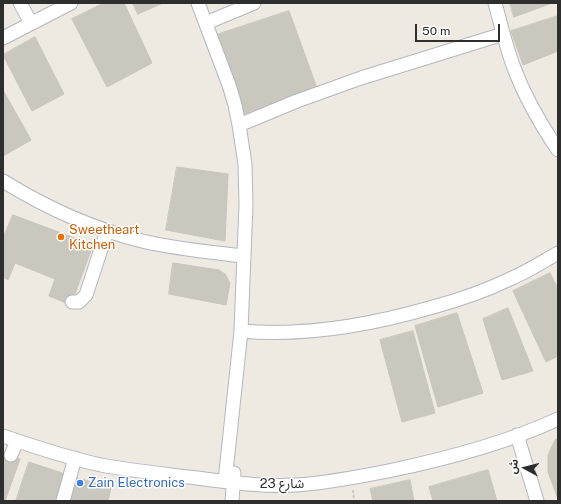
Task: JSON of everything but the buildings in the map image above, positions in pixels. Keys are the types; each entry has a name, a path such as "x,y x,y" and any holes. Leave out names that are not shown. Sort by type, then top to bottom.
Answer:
{"street":[{"path":"20,3 31,23"},
{"path":"3,38 71,3"},
{"path":"198,3 229,85 239,125 245,164 246,183 241,331 231,428 229,481 232,501"},
{"path":"206,23 254,3"},
{"path":"495,3 503,34 515,70 531,104 558,150"},
{"path":"239,125 297,101 361,78 503,34"},
{"path":"3,181 57,210 105,230 142,241 244,256"},
{"path":"73,300 81,296 105,230"},
{"path":"241,331 261,333 308,331 344,327 381,320 453,301 485,290 510,280 558,253"},
{"name":"شارع 23","path":"3,436 101,465 275,486 351,479 424,464 513,437 558,419"},
{"path":"513,437 522,468 530,480 537,501"},
{"path":"11,456 17,441"},
{"path":"63,501 75,458"}],"place":[{"name":"Sweetheart Kitchen","path":"61,237"},
{"name":"Zain Electronics","path":"80,483"}]}
